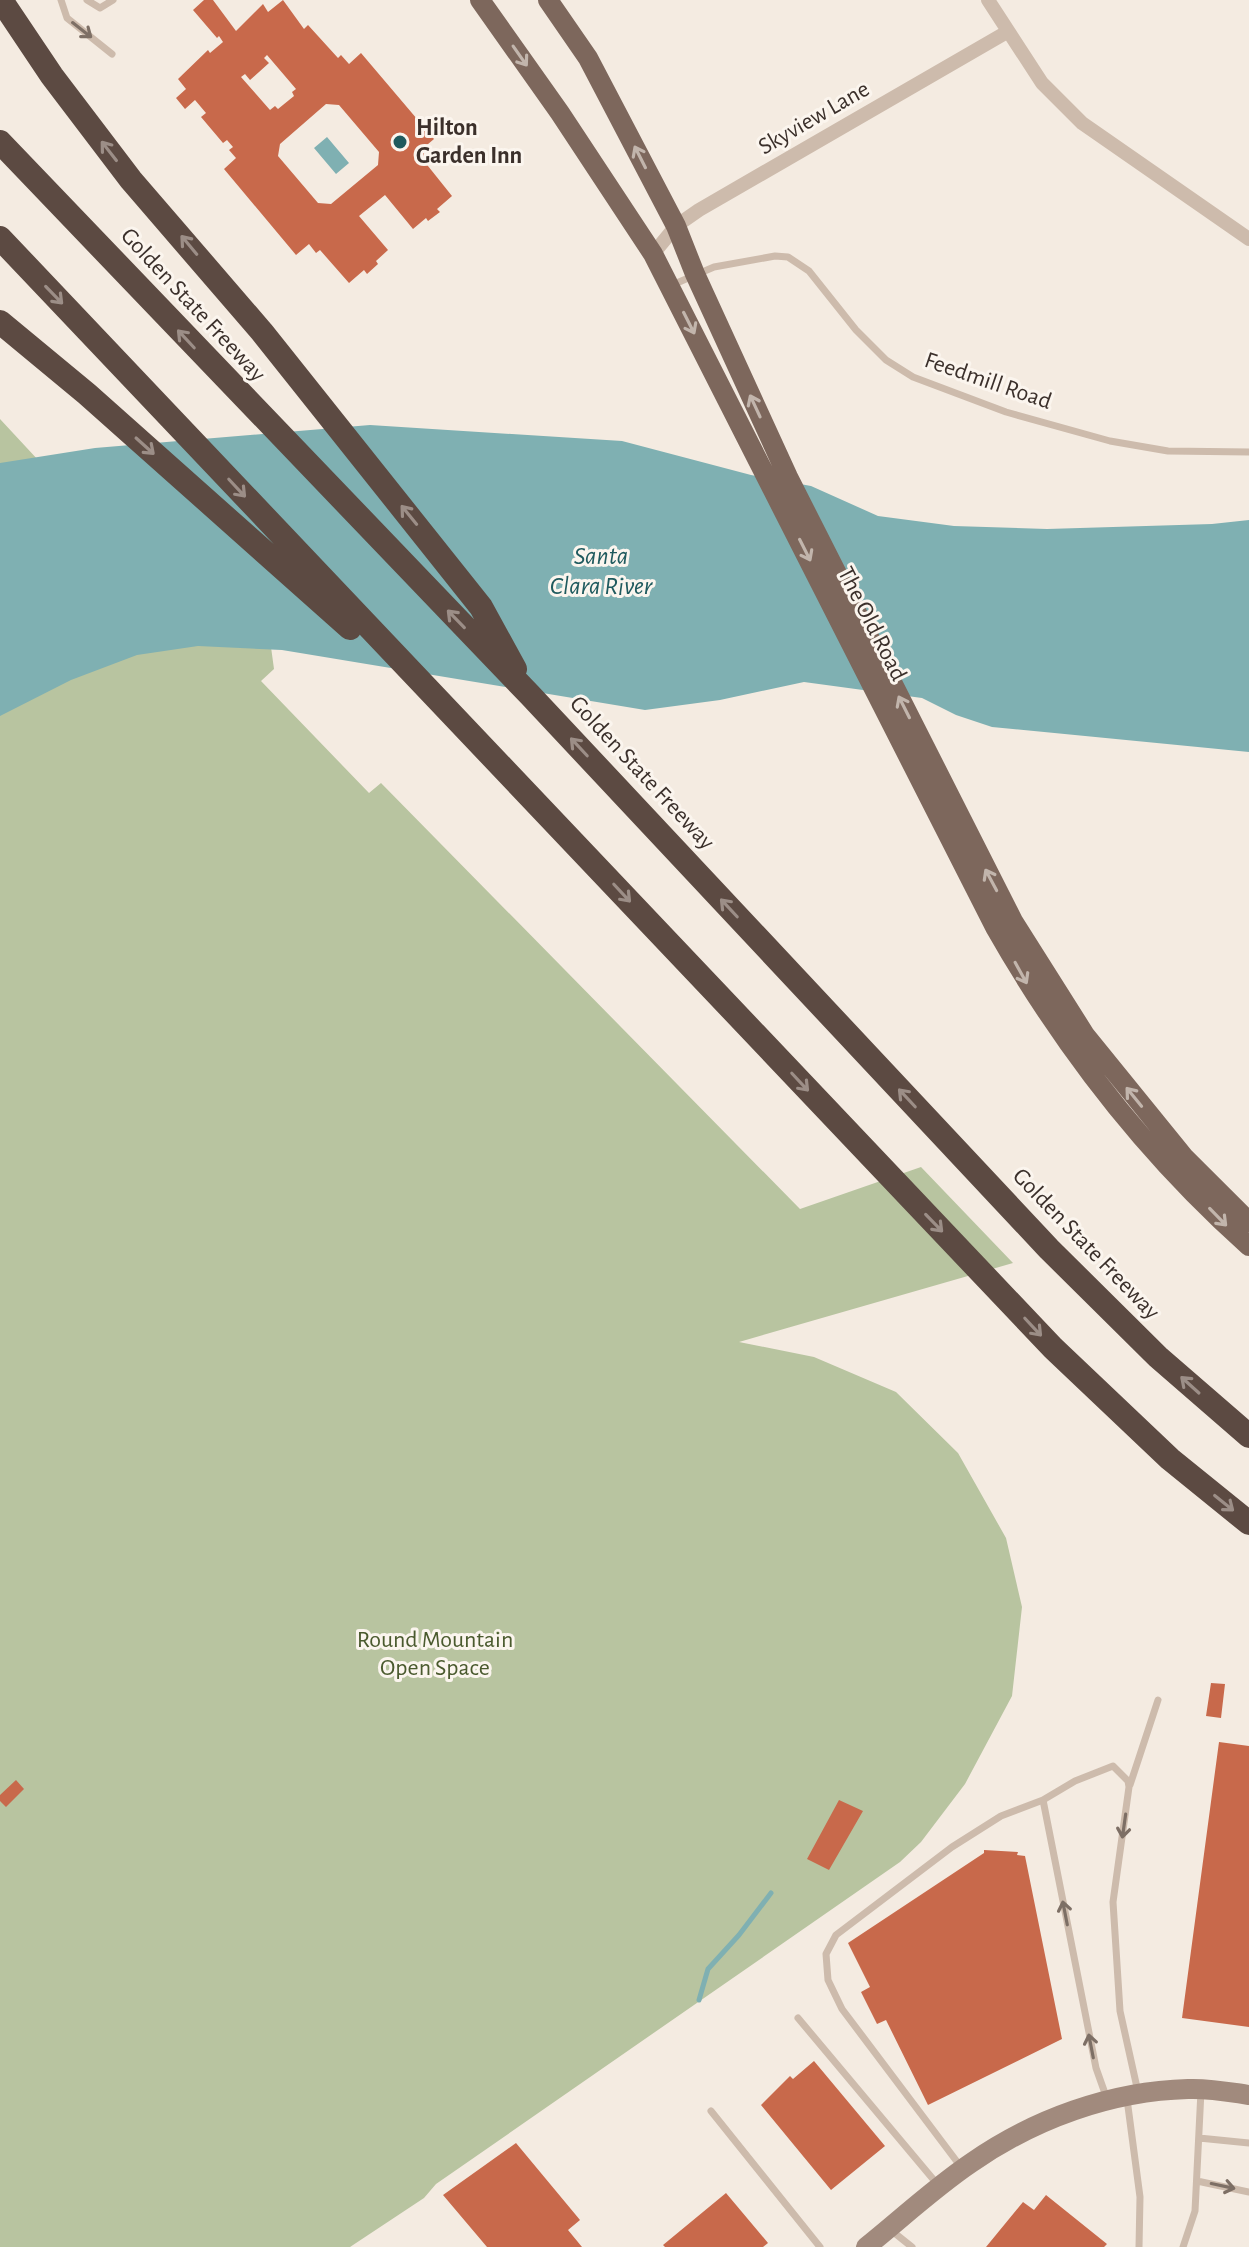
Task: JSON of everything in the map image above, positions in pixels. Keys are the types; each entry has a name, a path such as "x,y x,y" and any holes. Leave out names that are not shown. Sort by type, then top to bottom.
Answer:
{"highway":[{"path":"1,0 52,76 123,169 293,370 481,607 530,695"},
{"name":"Golden State Freeway","path":"0,142 530,695 1049,1249 1158,1357 1249,1436"},
{"path":"0,238 1110,1405 1249,1523"},
{"path":"5,326 87,394 475,739"}],"main road":[{"name":"The Old Road","path":"480,0 560,113 653,254 779,479 930,778 995,927 1030,988 1059,1032 1127,1120 1249,1246"},
{"name":"The Old Road","path":"548,0 588,58 676,226 779,479"},
{"name":"The Old Road","path":"930,778 1013,921 1085,1035 1184,1157 1249,1222"}],"street":[{"path":"988,0 1042,83 1082,123 1249,239"},
{"name":"Skyview Lane","path":"653,254 676,226 699,210 1007,32"},
{"path":"880,2240 962,2169 1033,2127 1124,2097 1202,2089 1249,2095"}],"lane":[{"path":"61,0 67,18 112,54"},
{"path":"87,0 100,8 113,0"},
{"name":"Feedmill Road","path":"670,286 714,267 775,256 788,257 809,271 848,321 886,360 913,377 1006,412 1110,441 1168,451 1249,452"},
{"path":"1139,2247 1140,2197 1124,2097 1113,1902 1129,1787 1158,1700"},
{"path":"962,2169 842,2009 828,1980 826,1954 836,1935 871,1907 952,1847 1001,1816 1043,1800 1075,1781 1113,1766 1128,1781 1129,1787"},
{"path":"1043,1800 1096,2068 1124,2097"},
{"path":"798,2018 939,2186"},
{"path":"1183,2247 1195,2211 1202,2089"},
{"path":"711,2111 820,2247"},
{"path":"1199,2138 1249,2143"},
{"path":"1197,2181 1249,2192"},
{"path":"880,2240 912,2247"}],"green space":[{"name":"Round Mountain Open Space","path":"0,419 78,503 268,625 274,669 261,681 369,793 381,783 800,1209 921,1167 1013,1263 739,1342 814,1357 896,1392 958,1453 1006,1538 1022,1607 1012,1696 965,1784 921,1842 900,1862 350,2247 0,2247"}],"water":[{"path":"327,137 349,163 336,174 314,148"},
{"name":"Santa Clara River","path":"370,425 622,441 751,475 811,486 878,516 954,526 1047,529 1249,520 1249,752 992,727 956,715 922,698 804,682 720,700 645,710 282,650 198,646 137,655 71,680 0,716 0,463 95,448"}],"building":[{"name":"Hilton Garden Inn","path":"204,0 213,0 236,31 263,4 268,12 283,0 304,29 308,25 338,58 341,55 349,64 361,53 434,139 421,150 428,159 424,161 452,196 437,209 440,212 413,229 385,195 359,216 388,250 367,274 364,270 349,283 320,250 316,253 309,244 296,255 224,169 236,158 229,150 233,147 227,140 223,143 201,117 206,113 195,100 185,109 176,98 186,89 178,79 208,50 210,53 223,42 193,10","holes":["267,55 296,89 292,92 294,96 278,109 275,106 270,110 241,77 245,74 250,80 269,63 264,58","326,104 339,105 379,152 378,165 331,204 318,203 278,156 280,144"]},
{"path":"1211,1683 1225,1684 1221,1718 1206,1716"},
{"path":"1219,1742 1249,1746 1249,2027 1182,2018"},
{"path":"16,1780 24,1789 6,1807 0,1801 0,1795"},
{"path":"839,1800 863,1811 829,1870 807,1859"},
{"path":"984,1850 1018,1852 1017,1855 1025,1856 1062,2039 928,2105 886,2020 877,2024 861,1992 870,1987 848,1943 984,1853"},
{"path":"814,2061 885,2146 831,2190 761,2105 790,2076 793,2079"},
{"path":"516,2143 580,2220 568,2230 582,2247 487,2247 443,2195"},
{"path":"726,2193 768,2243 763,2247 663,2245"},
{"path":"1046,2195 1107,2244 1104,2247 986,2247 1023,2202 1034,2210"}],"waterway":[{"path":"699,2000 708,1969 771,1893"}],"place":[{"name":"Hilton Garden Inn","path":"400,142"}]}
